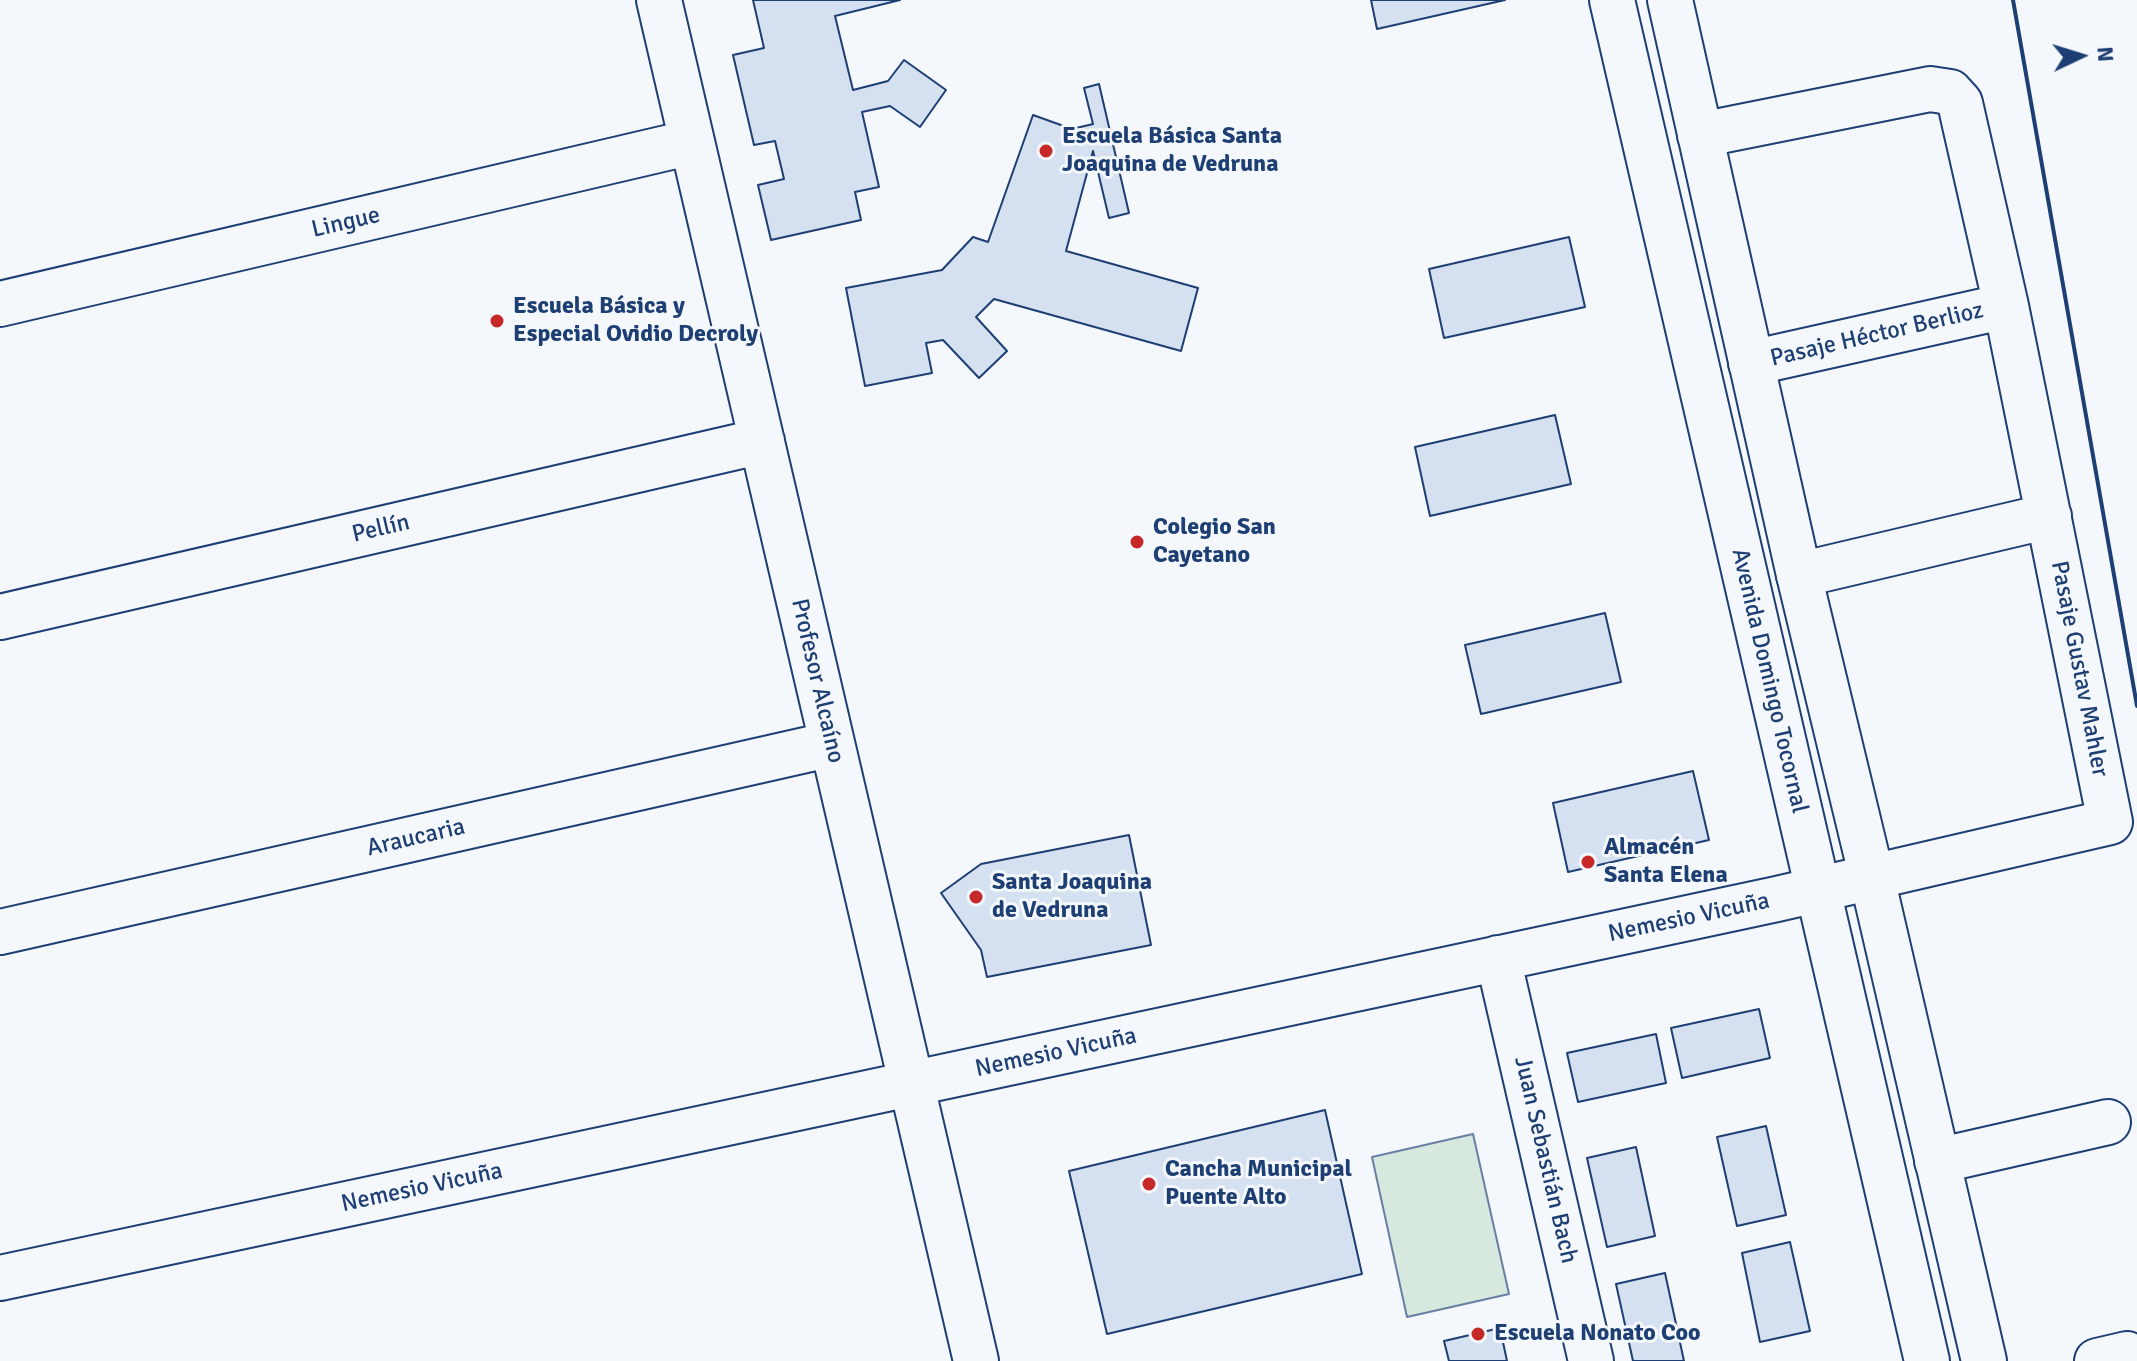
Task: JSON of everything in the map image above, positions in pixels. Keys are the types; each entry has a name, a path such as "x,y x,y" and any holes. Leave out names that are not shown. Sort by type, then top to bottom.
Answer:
{"street":[{"name":"Profesor Alcaíno","path":"659,0 976,1361"},
{"name":"Avenida Domingo Tocornal","path":"1612,0 1927,1361"},
{"path":"1670,0 1799,575 1984,1361"},
{"name":"Pasaje Héctor Berlioz","path":"1700,135 1930,89 1950,92 1960,103 2006,306 1751,363"},
{"name":"Lingue","path":"0,304 692,142"},
{"name":"Pasaje Gustav Mahler","path":"2006,306 2110,822"},
{"name":"Pellín","path":"0,617 762,441"},
{"path":"1799,575 2049,516"},
{"name":"Araucaria","path":"0,932 832,744"},
{"name":"Nemesio Vicuña","path":"0,1278 1818,890 2110,822"},
{"name":"Juan Sebastián Bach","path":"1498,958 1591,1361"},
{"path":"1937,1161 2108,1122"}],"shaded area":[{"path":"1473,1134 1509,1294 1407,1317 1372,1157"}],"building":[{"path":"753,0 900,0 835,16 853,90 888,81 904,60 946,90 920,127 890,106 862,112 879,187 855,192 861,220 771,240 758,185 784,179 775,141 754,145 733,55 764,48"},
{"path":"1371,0 1505,0 1377,29"},
{"path":"1099,84 1129,213 1109,218 1093,151 1066,251 1198,288 1181,351 994,299 976,317 1007,351 979,378 943,340 926,343 932,373 865,386 846,288 942,270 973,237 988,242 1033,115 1072,129 1093,124 1084,88"},
{"path":"1569,237 1585,307 1444,338 1429,269"},
{"path":"1555,415 1571,484 1430,516 1415,447"},
{"path":"1605,613 1621,682 1481,714 1465,645"},
{"path":"1693,771 1709,840 1568,872 1553,803"},
{"path":"1129,835 1151,945 987,977 981,950 941,893 981,864"},
{"path":"1759,1009 1770,1058 1682,1078 1671,1028"},
{"path":"1656,1034 1666,1083 1578,1102 1567,1053"},
{"path":"1325,1110 1362,1274 1107,1334 1069,1171"},
{"path":"1766,1126 1786,1215 1737,1226 1717,1137"},
{"path":"1636,1147 1655,1236 1607,1247 1587,1158"},
{"path":"1790,1242 1810,1331 1760,1342 1742,1253"},
{"path":"1665,1273 1684,1361 1633,1361 1616,1284"},
{"path":"1500,1328 1507,1361 1449,1361 1444,1341"}],"wall":[{"path":"2013,0 2137,706"}],"place":[{"name":"Escuela Básica Santa Joaquina de Vedruna","path":"1046,151"},
{"name":"Escuela Básica y Especial Ovidio Decroly","path":"497,321"},
{"name":"Colegio San Cayetano","path":"1137,542"},
{"name":"Almacén Santa Elena","path":"1588,862"},
{"name":"Santa Joaquina de Vedruna","path":"976,897"},
{"name":"Cancha Municipal Puente Alto","path":"1149,1184"},
{"name":"Escuela Nonato Coo","path":"1478,1334"}]}
